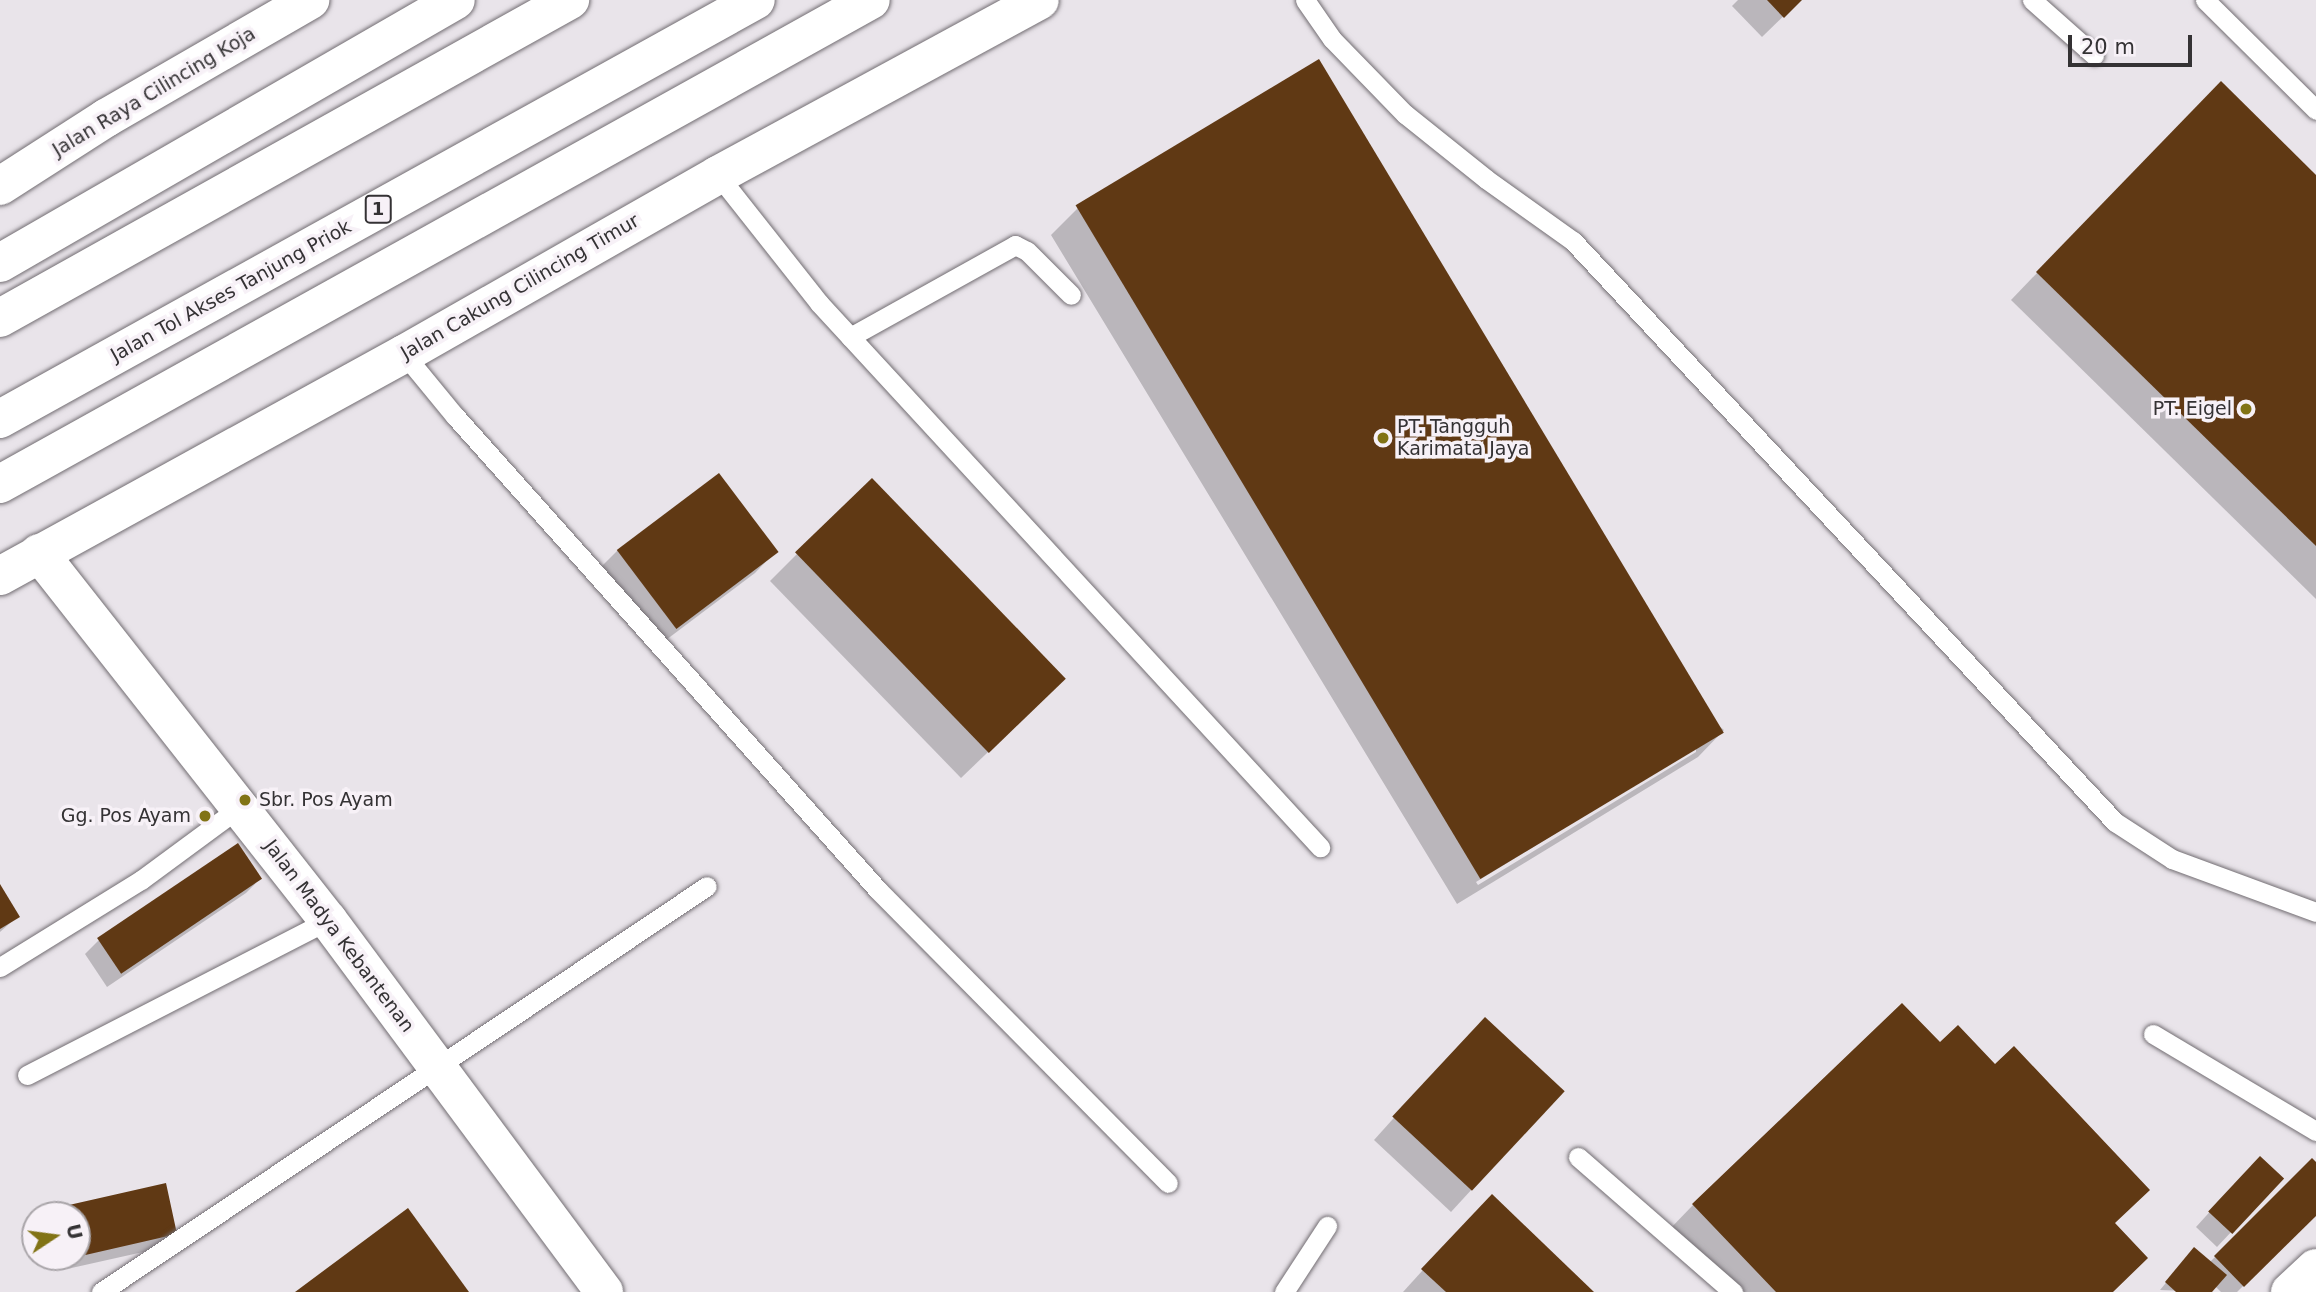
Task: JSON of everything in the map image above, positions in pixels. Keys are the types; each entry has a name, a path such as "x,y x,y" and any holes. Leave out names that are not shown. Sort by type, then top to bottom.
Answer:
{"main road":[{"name":"Jalan Raya Cilincing Koja","path":"0,186 106,118 310,0"},
{"path":"0,263 456,0"},
{"path":"0,318 570,0"},
{"name":"Jalan Tol Akses Tanjung Priok","path":"0,419 756,0"},
{"path":"0,484 871,0"},
{"name":"Jalan Cakung Cilincing Timur","path":"0,576 404,354 718,175 1040,0"},
{"name":"Jalan Madya Kebantenan","path":"39,553 328,920 604,1292"},
{"path":"2290,1292 2316,1268"}],"lane":[{"path":"1305,0 1332,38 1405,114 1486,178 1573,241 2115,822 2172,859 2316,912"},
{"path":"2032,0 2094,55"},
{"path":"2204,0 2316,110"},
{"path":"718,175 798,280 1320,847"},
{"path":"850,337 1015,246 1027,251 1071,295"},
{"path":"404,354 455,416 878,890 1168,1183"},
{"path":"0,967 141,880 240,807"},
{"path":"101,1292 708,886"},
{"path":"27,1075 328,920"},
{"path":"2153,1034 2316,1131"},
{"path":"1578,1157 1733,1292"},
{"path":"1284,1292 1327,1226"}],"building":[{"path":"1767,0 1802,0 1784,18"},
{"name":"PT. Tangguh Karimata Jaya","path":"1319,59 1724,733 1480,879 1076,205"},
{"name":"PT. Eigel","path":"2221,81 2316,175 2316,546 2036,272"},
{"path":"719,473 779,552 676,629 617,550"},
{"path":"872,478 1066,679 989,753 795,552"},
{"path":"238,843 262,879 121,974 97,938"},
{"path":"0,884 20,917 0,929"},
{"path":"1902,1003 1940,1042 1958,1025 1995,1064 2014,1046 2150,1190 2115,1223 2148,1258 2113,1292 1776,1292 1692,1204"},
{"path":"1485,1017 1565,1091 1472,1191 1392,1116"},
{"path":"2260,1156 2284,1179 2232,1234 2208,1212"},
{"path":"2312,1158 2316,1162 2316,1216 2244,1287 2214,1256"},
{"path":"166,1183 177,1234 91,1254 91,1201 87,1201"},
{"path":"1492,1194 1594,1292 1446,1292 1421,1269"},
{"path":"408,1208 469,1292 295,1292"},
{"path":"2194,1247 2227,1275 2212,1292 2176,1292 2165,1282"}],"place":[{"name":"PT. Eigel","path":"2246,409"},
{"name":"PT. Tangguh Karimata Jaya","path":"1383,438"},
{"name":"Sbr. Pos Ayam","path":"245,800"},
{"name":"Gg. Pos Ayam","path":"205,816"}]}
